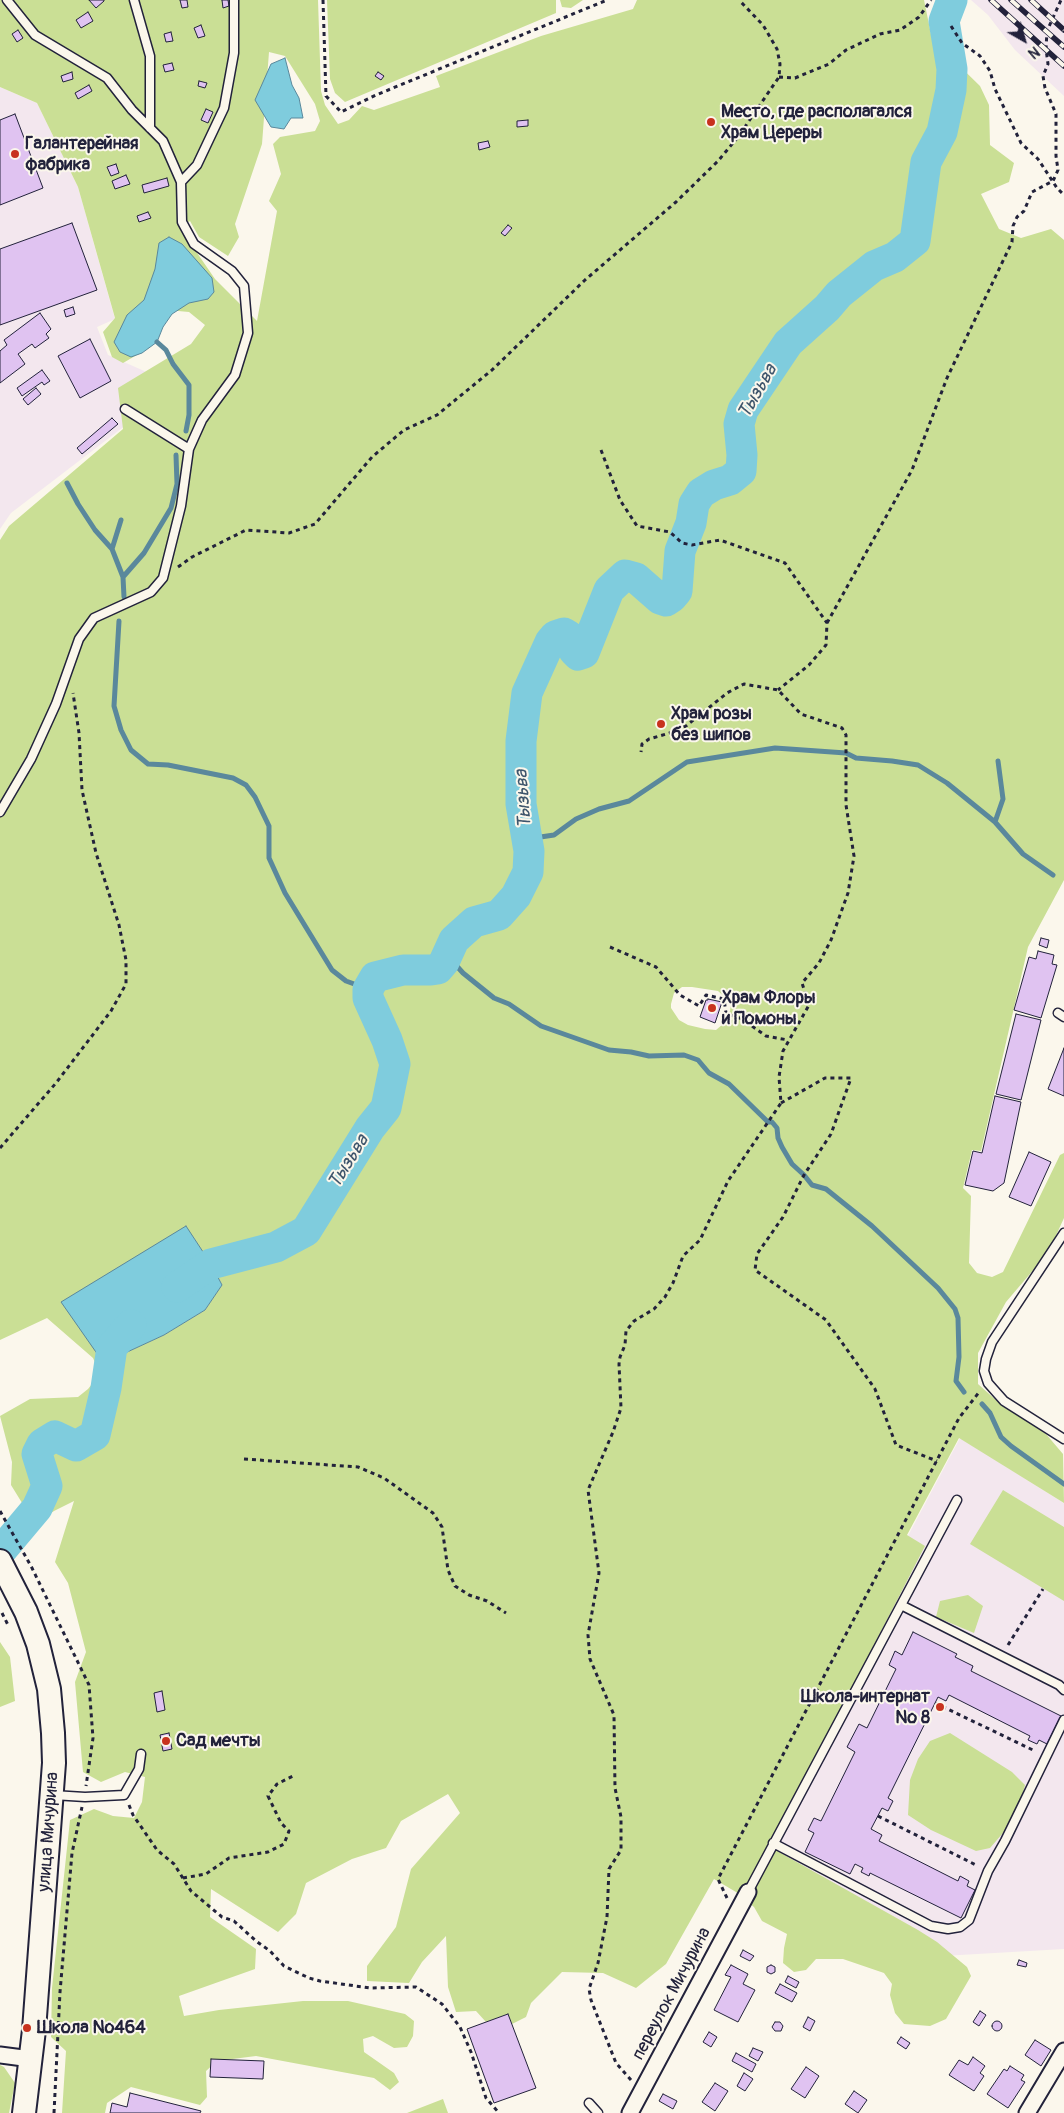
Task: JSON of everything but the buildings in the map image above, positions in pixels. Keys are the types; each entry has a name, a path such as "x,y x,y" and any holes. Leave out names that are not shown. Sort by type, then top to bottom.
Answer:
{"main road":[{"name":"улица Мичурина","path":"0,1561 26,1612 45,1668 54,1733 52,1795 31,2059 24,2113"}],"street":[{"name":"переулок Мичурина","path":"630,2113 748,1892"},
{"path":"1027,2113 1064,2051"},
{"path":"0,2055 31,2059"}],"lane":[{"path":"0,812 31,759 56,704 79,639 94,618 151,592 163,578 181,506 189,449 202,420 235,375 248,332 244,286 232,271 194,244 182,222 181,182 163,141 132,110 107,78 35,34 7,0"},
{"path":"134,0 150,56 150,128"},
{"path":"181,182 197,165 224,108 234,53 234,0"},
{"path":"125,409 189,449"},
{"path":"1064,1233 992,1342 984,1372 988,1384 1004,1401 1064,1439"},
{"path":"748,1892 957,1500"},
{"path":"901,1605 1059,1685 1064,1690"},
{"path":"774,1843 931,1926 948,1929 960,1927 970,1920 988,1871 1005,1841 1064,1720"},
{"path":"52,1795 85,1797 124,1795 139,1769 141,1754"},
{"path":"590,2103 598,2113"}],"path":[{"path":"323,0 326,96 341,112 376,95 607,0"},
{"path":"163,578 192,557 246,530 289,533 315,524 372,457 404,430 437,415 492,370 585,280 676,202 718,161 779,77 780,64 777,49 763,25 739,0"},
{"path":"779,77 795,78 829,64 846,50 880,34 900,30 919,17 931,0"},
{"path":"778,690 809,665 826,645 827,623 912,470 947,378 1012,242 1013,226 1017,217 1024,211 1032,192 1053,181 1058,170 1055,133 1056,114 1045,88 1044,76 1048,64 1046,49 1047,32 1061,0"},
{"path":"951,26 962,42 980,56 990,71 995,89 1021,143 1038,159 1064,195"},
{"path":"601,450 620,500 637,526 670,532 682,544 692,545 720,540 785,563 827,623"},
{"path":"0,1148 56,1082 111,1011 126,984 126,960 119,925 96,853 82,790 79,733 69,669"},
{"path":"641,752 642,744 649,739 686,726 727,693 744,684 778,690 801,714 842,728 846,735 846,805 854,856 848,893 831,940 819,963 802,983 809,1004 782,1051 780,1068 781,1103"},
{"path":"610,947 656,967 680,995 699,1006 706,995 724,999 726,1013 742,1020 766,1036 788,1040"},
{"path":"641,2092 616,2063 591,2000 589,1988 598,1963 607,1918 609,1869 621,1850 621,1817 615,1788 614,1715 590,1659 588,1643 599,1573 588,1490 613,1432 621,1408 620,1357 625,1345 626,1331 634,1321 654,1309 665,1298 684,1256 700,1240 728,1182 781,1103 825,1078 851,1078 831,1134 804,1174 783,1217 758,1254 754,1270 826,1320 875,1389 896,1445 937,1461"},
{"path":"736,1915 718,1879 959,1418 988,1384"},
{"path":"244,1459 287,1460 358,1467 384,1478 434,1513 442,1527 448,1570 455,1586 470,1595 487,1601 506,1613"},
{"path":"0,1511 48,1601"},
{"path":"1002,1656 1043,1589"},
{"path":"0,1608 7,1624"},
{"path":"935,1703 1045,1756"},
{"path":"183,1878 206,1874 229,1858 268,1852 284,1844 287,1841 289,1831 281,1823 268,1796 277,1784 294,1776"},
{"path":"124,1795 133,1815 158,1850 174,1864 191,1891 222,1917 234,1921 270,1951 284,1966 309,1978 370,1988 416,1987 442,2004 460,2027 471,2052 486,2098 499,2113"},
{"path":"878,1816 988,1871"},
{"path":"54,2113 60,1992"}],"shaded area":[{"path":"971,0 1064,0 1064,96 1015,50 988,15"},
{"path":"0,87 37,103 78,187 115,319 97,327 108,355 151,374 126,425 11,513 0,529"},
{"name":"Школа-интернат № 8","path":"960,1438 1064,1503 1064,1949 873,1960 725,1880"}],"green space":[{"path":"0,0 318,0 321,91 325,105 338,124 349,120 362,106 374,110 440,87 436,76 541,36 633,9 637,0 924,0 932,39 980,86 989,105 990,145 1014,163 1009,182 981,194 999,229 1021,238 1051,229 1064,240 1064,880 1028,947 981,1151 972,1150 963,1188 971,1196 969,1263 977,1273 992,1277 1003,1272 1060,1155 1064,1153 1064,1218 1053,1242 1035,1268 1006,1302 978,1353 978,1384 997,1401 1046,1434 1063,1454 1064,1503 959,1438 907,1535 925,1546 770,1847 918,1930 937,1942 967,1967 971,1976 946,2019 930,2026 904,2024 895,2013 890,1995 892,1984 884,1973 843,1959 816,1959 806,1970 794,1972 783,1963 787,1934 762,1921 754,1907 736,1892 714,1879 666,1964 636,1988 603,1973 562,1972 531,2003 526,2017 512,2024 508,2014 486,2022 476,2011 456,2012 448,1987 446,1936 422,1962 409,1983 367,1981 367,1966 396,1927 411,1869 460,1813 448,1794 401,1821 386,1848 352,1859 306,1883 296,1914 278,1932 211,1889 210,1917 256,1949 255,1969 179,1996 184,2016 219,2010 303,2001 348,2001 405,2014 414,2021 413,2036 407,2047 394,2048 373,2036 363,2039 364,2052 394,2073 399,2082 390,2090 374,2078 256,2056 217,2061 206,2071 207,2097 200,2105 131,2087 107,2103 105,2113 62,2113 66,2051 51,2037 52,1988 70,1820 94,1809 113,1816 134,1818 142,1802 145,1777 125,1772 101,1782 83,1772 75,1682 86,1652 68,1583 55,1562 74,1501 54,1511 35,1524 11,1485 12,1462 0,1416 30,1399 78,1397 88,1389 100,1374 93,1358 47,1318 0,1340 0,540 9,526 123,429 118,388 191,344 205,325 189,312 167,310 149,348 123,363 112,357 103,332 115,318 78,187 37,103 0,87","holes":["269,52 285,56 315,104 320,121 315,131 280,137 273,144 281,174 269,201 277,211 257,321 215,279 180,228 190,221 199,237 228,256 239,237 235,224 262,144","682,987 718,991 731,1004 730,1011 723,1024 716,1030 688,1025 679,1020 671,1008 674,993","186,1227 211,1264 222,1285 205,1310 164,1335 110,1360"]},
{"path":"327,0 556,0 556,13 345,102 335,93 330,79"},
{"path":"560,0 583,0 571,8 562,7"},
{"path":"1003,1490 1064,1527 1064,1601 970,1544"},
{"path":"968,1595 983,1606 974,1633 936,1617 940,1601"},
{"path":"0,1642 10,1657 15,1701 0,1707"},
{"path":"950,1733 1012,1772 1025,1785 1021,1800 1009,1826 990,1848 976,1851 931,1830 908,1815 910,1780 918,1759 930,1741"},
{"path":"0,2065 4,2067 15,2083 9,2113 0,2113"},
{"path":"443,2099 448,2113 407,2113"}],"water":[{"path":"285,58 292,85 299,98 303,118 291,118 284,129 271,127 255,100 271,64"},
{"path":"169,237 182,244 212,278 214,292 208,299 189,303 172,314 163,327 157,342 142,353 131,357 120,352 114,342 127,315 144,300 155,269 159,243"},
{"path":"186,1226 211,1264 222,1285 205,1310 164,1335 110,1360 98,1355 61,1302"}],"waterway":[{"name":"Тызьва","path":"177,1287 211,1264 276,1247 306,1231 370,1128 386,1108 395,1064 387,1040 368,998 368,989 375,977 403,970 438,969 444,962 454,940 474,922 499,915 516,896 528,872 529,851 521,804 521,741 527,693 550,642 555,636 564,633 569,636 574,651 578,655 584,653 609,590 625,575 636,578 660,599 666,601 672,597 677,591 680,551 691,523 694,504 701,493 714,485 730,480 741,471 742,455 739,424 743,410 788,343 827,308 839,294 874,266 895,257 915,241 926,162 942,132 951,90 952,69 944,21 952,0"},
{"path":"157,342 166,350 173,364 189,385 189,415 186,431"},
{"path":"123,577 144,553 171,508 177,484 176,455"},
{"path":"67,483 95,530 112,549 123,577 124,597"},
{"path":"112,549 121,520"},
{"path":"119,621 114,706 121,730 131,750 148,764 168,765 233,778 246,785 255,797 269,826 269,858 285,893 332,970 346,981 368,989"},
{"path":"527,839 554,835 576,819 599,809 629,801 687,762 775,748 846,753 856,758 918,765 947,783 995,822 1023,854 1053,875"},
{"path":"995,822 1003,799 998,761"},
{"path":"449,950 454,963 463,973 494,998 509,1004 541,1026 609,1050 649,1056 684,1055 698,1060 709,1073 729,1084 768,1122 772,1122 777,1128 778,1138 792,1164 812,1185 826,1189 872,1226 938,1288 955,1309 958,1318 959,1357 956,1381 964,1392"},
{"name":"Тызьва","path":"0,1552 37,1508 47,1486 37,1454 42,1444 55,1436 76,1446 95,1435 106,1388 112,1347 131,1325"},
{"path":"982,1404 990,1413 1001,1437 1064,1484"}],"railway":[{"path":"991,0 1064,66"},
{"path":"1011,0 1064,47"},
{"path":"1031,0 1064,30"}],"place":[{"name":"Место, где располагался Храм Цереры","path":"711,122"},
{"name":"Галантерейная фабрика","path":"15,154"},
{"name":"Храм розы без шипов","path":"661,724"},
{"name":"Храм Флоры и Помоны","path":"712,1008"},
{"name":"Школа-интернат № 8","path":"940,1707"},
{"name":"Сад мечты","path":"166,1741"},
{"name":"Школа №464","path":"27,2028"}]}
